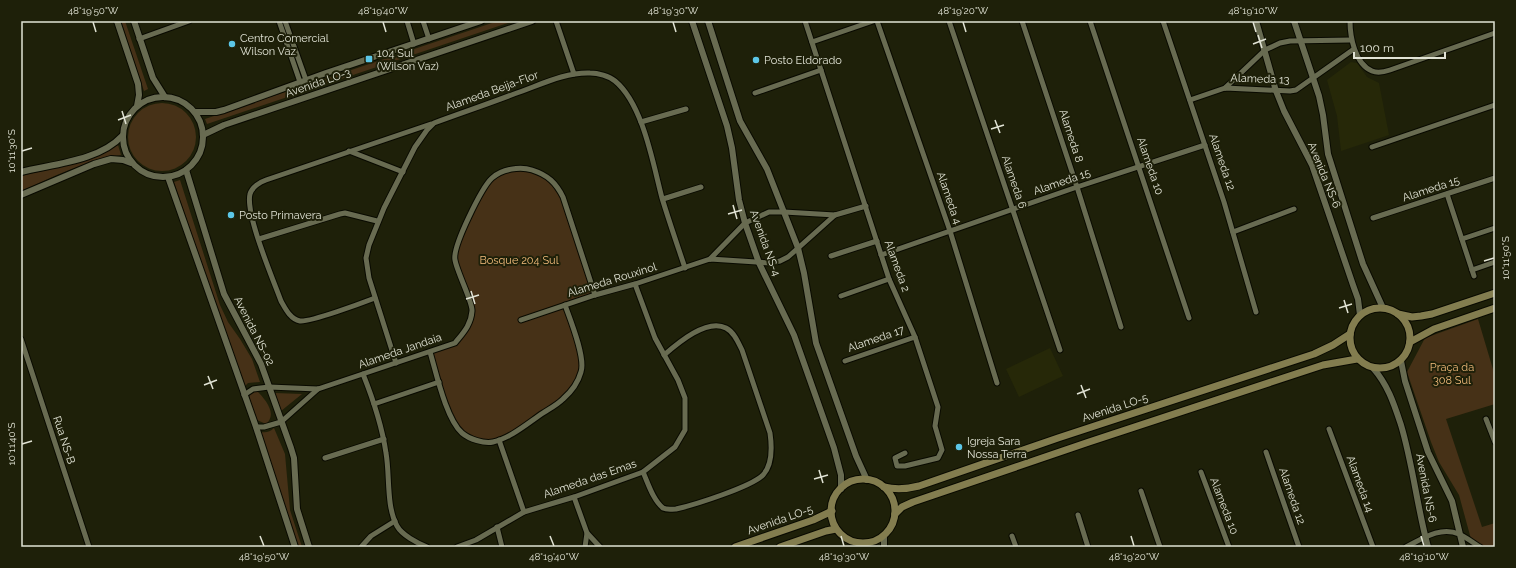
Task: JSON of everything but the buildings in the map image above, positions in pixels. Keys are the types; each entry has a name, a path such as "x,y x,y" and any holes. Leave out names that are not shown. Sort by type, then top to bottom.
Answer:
{"main road":[{"path":"1398,314 1406,322 1410,332 1410,342 1405,355 1401,361 1393,366 1383,369 1364,365 1357,359 1349,343 1353,324 1360,315 1367,311 1375,308 1383,308 1398,314 1412,317 1426,315 1495,293"},
{"path":"1410,342 1434,328 1495,308"},
{"name":"Avenida LO-5","path":"884,487 896,490 919,486 1058,438 1314,354 1333,345 1350,334"},
{"path":"895,514 902,507 913,502 1089,442 1323,365 1357,359"},
{"path":"867,480 884,487 891,495 895,504 895,514 892,526 884,536 871,542 859,545 843,536 836,529 832,511 834,499 841,489 853,482 867,480"},
{"name":"Avenida LO-5","path":"736,547 813,520 832,511"},
{"path":"780,547 836,529"}],"street":[{"path":"117,21 138,84 139,95 136,106"},
{"path":"134,21 153,78 165,97"},
{"path":"139,39 189,21"},
{"path":"279,21 303,81"},
{"path":"285,21 303,81"},
{"path":"407,21 414,44"},
{"path":"423,21 429,38"},
{"name":"Avenida LO-3","path":"195,112 216,112 224,110 303,81 481,21"},
{"name":"Avenida LO-3","path":"203,135 224,125 532,21"},
{"path":"556,21 574,74"},
{"name":"Avenida NS-4","path":"692,21 727,126 732,148 739,200 746,223 759,263 798,345 834,448 841,474 841,489"},
{"path":"708,21 740,121 767,169 798,248 804,273 816,343 856,456 867,480"},
{"name":"Alameda 2","path":"805,21 889,279 915,337 938,407 935,426 942,450 938,458 905,466 897,466 895,458 905,453"},
{"path":"812,42 873,21"},
{"name":"Alameda 4","path":"877,21 950,231 997,383"},
{"name":"Alameda 6","path":"948,21 1060,350"},
{"name":"Alameda 8","path":"1022,21 1077,187 1121,327"},
{"name":"Alameda 10","path":"1090,21 1189,318"},
{"name":"Alameda 12","path":"1163,21 1233,232 1256,312"},
{"name":"Avenida NS-6","path":"1256,21 1276,90 1284,111 1312,165 1354,284 1360,315"},
{"name":"Avenida NS-6","path":"1294,21 1313,78 1323,115 1328,154 1363,264 1383,308"},
{"path":"1350,21 1351,40 1354,49 1364,66 1372,71 1382,72 1495,33"},
{"name":"Alameda 13","path":"1225,88 1265,50 1280,43 1351,40"},
{"name":"Alameda 13","path":"1190,100 1225,88 1290,92 1303,86 1354,49"},
{"path":"755,93 821,70"},
{"name":"Alameda Beija-Flor","path":"375,298 315,318 300,321 292,317 281,301 259,239 251,211 250,193 254,187 266,180 349,150 434,123 574,74 592,73 615,81 626,92 633,103 641,122 685,268"},
{"path":"165,97 176,99 186,104 195,112 201,123 203,135 202,148 196,160 186,170 178,175 168,178 154,177 141,172 131,163 124,150 122,136 124,124 129,114 136,106 150,99 165,97"},
{"path":"1372,147 1495,105"},
{"path":"641,122 686,109"},
{"path":"396,363 369,278 366,258 378,221 402,172 415,147 434,123"},
{"path":"21,172 82,158 101,152 115,144 122,136"},
{"name":"Alameda 15","path":"881,255 1077,187 1205,145"},
{"path":"349,150 402,172"},
{"path":"21,195 94,164 111,159 123,160 131,163"},
{"name":"Alameda Jandaia","path":"244,395 253,389 269,387 318,389 455,343 467,328 472,310 454,258 458,242 481,192 493,177 511,169 526,168 539,172 557,185 595,295"},
{"name":"Avenida NS-02","path":"186,170 224,294 261,364 294,458 298,509 309,547"},
{"path":"168,178 256,427 295,547"},
{"name":"Alameda 15","path":"1372,218 1495,178"},
{"path":"663,199 701,187"},
{"path":"1447,194 1474,276"},
{"path":"710,259 746,223 768,212 835,215 866,206"},
{"path":"1233,232 1294,209"},
{"path":"259,239 345,213 378,221"},
{"path":"710,259 759,263 780,261 788,257 835,215"},
{"path":"1462,239 1495,228"},
{"path":"831,256 877,241"},
{"name":"Alameda Rouxinol","path":"520,320 710,259"},
{"path":"1472,270 1495,262"},
{"path":"841,296 889,279"},
{"name":"Alameda das Emas","path":"457,547 476,540 524,512 574,497 643,472 675,447 685,430 685,398 678,380 650,326 635,284"},
{"path":"430,352 452,419 462,433 475,440 492,442 499,440 510,435 562,400 574,386 582,371 581,355 565,305"},
{"path":"643,472 650,489 663,507 668,510 676,509 739,488 762,476 768,468 772,447 770,433 742,350 738,340 727,328 719,325 707,327 692,334 664,355"},
{"name":"Alameda 17","path":"844,361 915,337"},
{"name":"Rua NS-B","path":"21,339 89,547"},
{"name":"Avenida NS-6","path":"1401,361 1404,381 1425,445 1450,495 1463,547"},
{"name":"Avenida NS-6","path":"1373,368 1381,377 1392,398 1410,457 1428,547"},
{"path":"363,374 374,404 384,439 389,491 395,522 398,528 426,547"},
{"path":"374,404 439,382"},
{"name":"Alameda Jandaia","path":"256,427 264,427 281,422 318,389"},
{"path":"1486,419 1495,442"},
{"name":"Alameda 14","path":"1329,429 1373,547"},
{"path":"325,458 384,439"},
{"path":"499,440 524,512"},
{"name":"Alameda 12","path":"1266,452 1299,547"},
{"name":"Alameda 10","path":"1201,472 1229,547"},
{"path":"1140,491 1160,547"},
{"path":"574,497 587,533 600,547"},
{"path":"1078,515 1088,547"},
{"path":"361,547 371,536 395,522"},
{"path":"497,527 502,547"},
{"path":"1406,547 1425,537 1446,531 1460,534 1480,547"},
{"path":"585,547 587,533"},
{"path":"884,536 884,547"},
{"path":"1012,536 1016,547"}],"shaded area":[{"path":"1351,62 1357,63 1367,77 1379,83 1389,135 1341,151 1337,116 1327,80"},
{"path":"1050,348 1063,376 1019,397 1006,369"}],"green space":[{"path":"121,21 125,21 148,89 144,91"},
{"path":"498,21 514,21 207,124 205,119"},
{"path":"162,103 175,105 186,113 194,124 196,137 194,150 186,161 175,169 162,171 149,169 138,161 130,150 128,137 130,124 138,113 149,105"},
{"path":"118,145 121,155 108,157 82,165 21,191 21,176 83,160"},
{"name":"Bosque 204 Sul","path":"526,168 557,185 595,295 565,305 572,325 582,371 574,387 562,400 510,435 492,442 475,440 462,433 452,419 430,352 455,343 467,328 472,310 454,258 476,202 482,191 493,177 509,170"},
{"path":"180,180 220,305 228,322 252,359 260,382 248,383 244,387 174,182"},
{"name":"Praça da 308 Sul","path":"1478,319 1495,376 1495,404 1446,419 1482,527 1495,523 1495,547 1482,547 1471,539 1459,495 1439,462 1407,372 1425,338"},
{"path":"257,391 267,402 271,411 271,416 266,424 257,420 249,399 250,392"},
{"path":"275,393 302,394 281,411"},
{"path":"274,428 285,454 290,510 302,547 297,547 261,432 268,432"}],"place":[{"name":"Centro Comercial Wilson Vaz","path":"232,44"},
{"name":"104 Sul (Wilson Vaz)","path":"369,59"},
{"name":"Posto Eldorado","path":"756,60"},
{"name":"Posto Primavera","path":"231,215"},
{"name":"Igreja Sara Nossa Terra","path":"959,447"}]}
